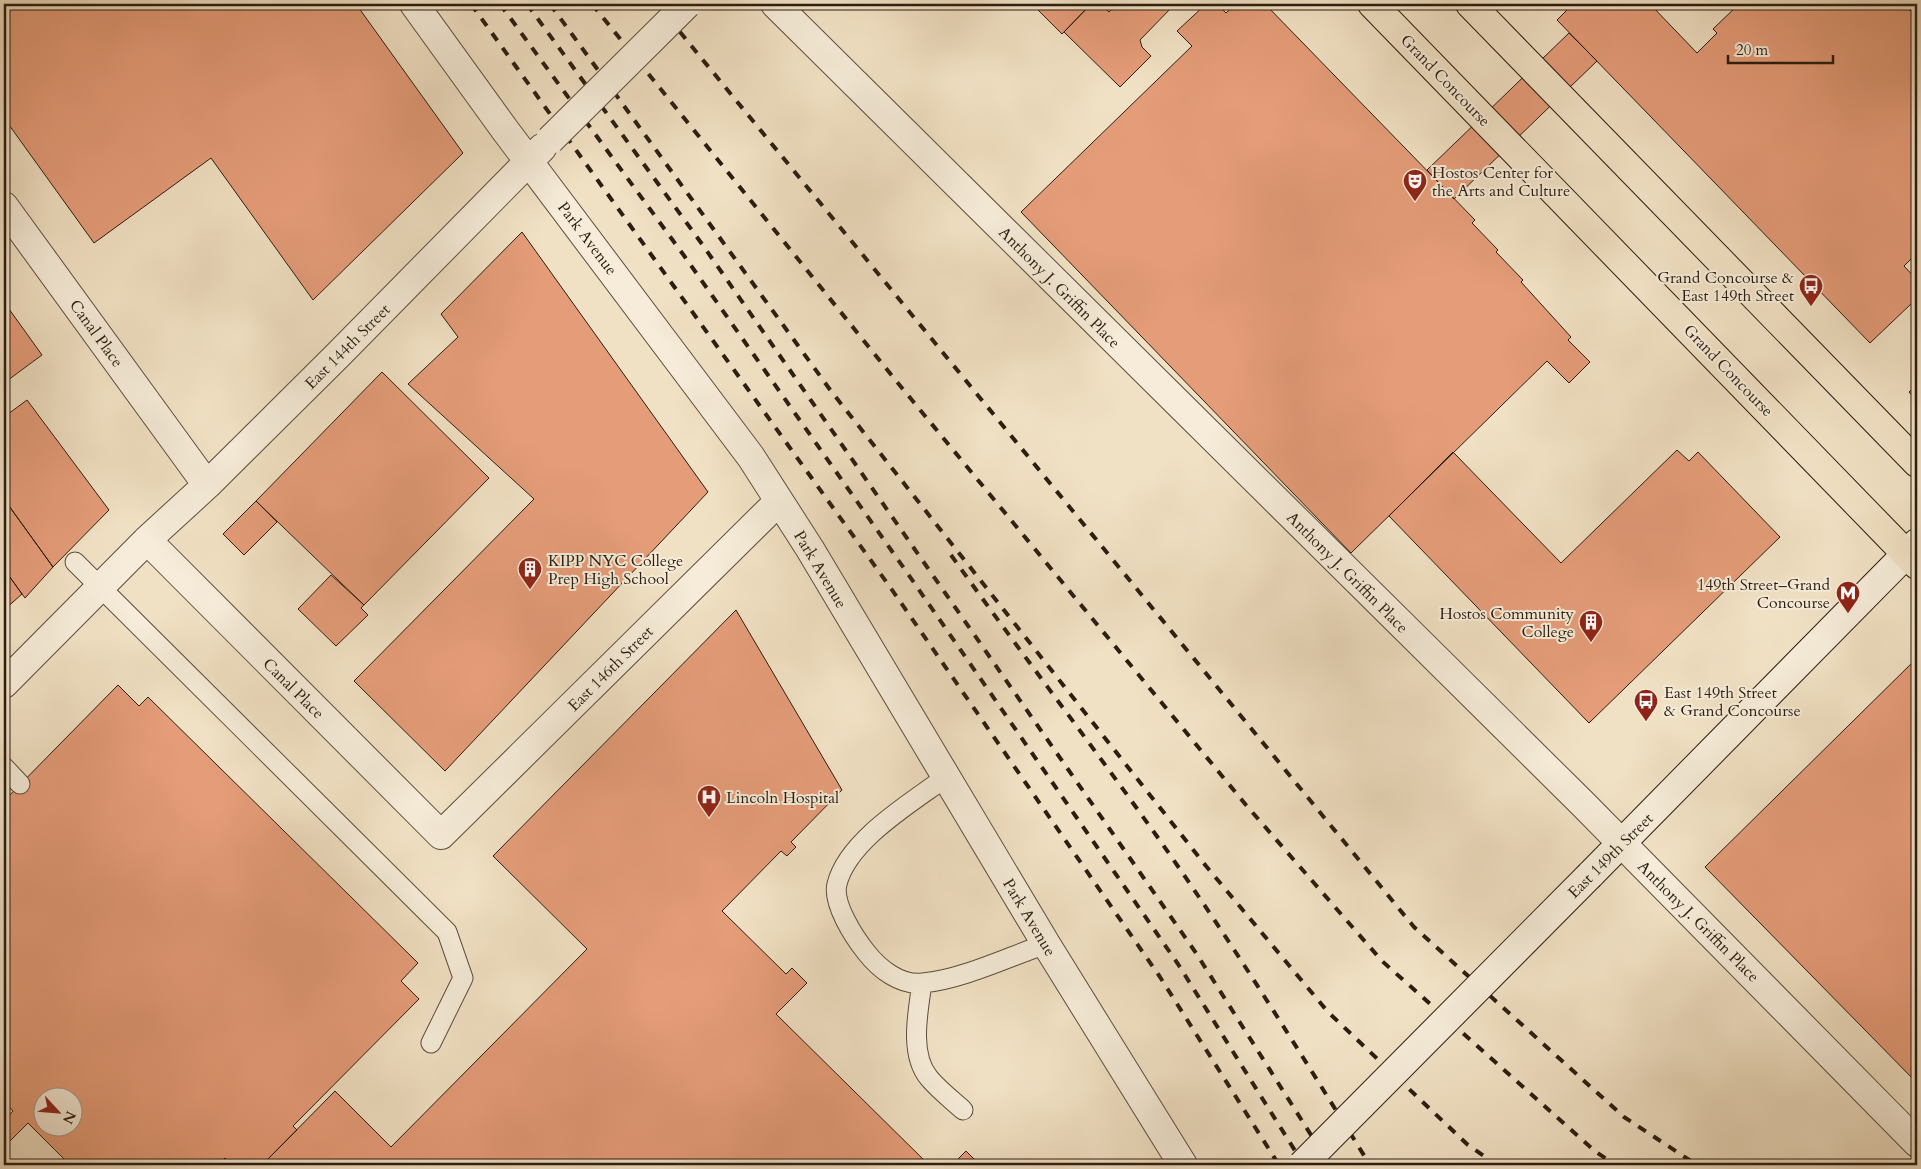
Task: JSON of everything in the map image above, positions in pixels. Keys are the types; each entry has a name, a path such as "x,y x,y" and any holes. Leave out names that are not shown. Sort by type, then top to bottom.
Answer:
{"main road":[{"name":"Grand Concourse","path":"1372,4 1914,554"},
{"path":"1470,4 1917,463"}],"street":[{"name":"Park Avenue","path":"414,4 745,449 779,501 1046,944 1183,1165"},
{"name":"East 144th Street","path":"4,684 147,540 207,485 687,4"},
{"name":"Anthony J. Griffin Place","path":"776,4 1622,844 1917,1143"},
{"name":"Canal Place","path":"4,206 207,485"},
{"name":"East 146th Street","path":"440,835 779,501"},
{"name":"Canal Place","path":"147,540 440,835"},
{"name":"East 149th Street","path":"1302,1165 1590,875 1914,554"}],"lane":[{"path":"75,562 447,932 463,978 431,1043"},
{"path":"4,767 20,784"},
{"path":"946,777 866,838 847,863 836,885 840,910 866,952 890,974 903,982 922,983 959,974 1046,944"},
{"path":"922,983 918,1013 918,1057 928,1077 963,1110"}],"building":[{"path":"4,4 356,4 463,153 313,300 211,158 94,243 4,118"},
{"path":"1032,4 1091,4 1062,34"},
{"path":"1091,4 1100,4 1109,12 1117,4 1175,4 1140,40 1142,47 1151,56 1120,87 1064,32"},
{"path":"1206,4 1217,4 1226,13 1236,4 1265,4 1475,220 1472,223 1498,250 1496,252 1523,280 1521,282 1571,337 1568,340 1590,362 1569,383 1547,361 1351,553 1021,212 1192,46 1177,31"},
{"path":"1573,4 1650,4 1697,53 1717,33 1713,29 1739,4 1903,4 1910,11 1917,4 1917,246 1914,249 1917,253 1904,266 1917,280 1917,309 1912,303 1870,343 1557,20"},
{"path":"1569,33 1597,61 1454,199 1427,170"},
{"name":"KIPP NYC College Prep High School","path":"522,232 708,492 445,771 354,681 534,499 408,384 458,337 441,314"},
{"path":"4,302 42,355 4,383"},
{"path":"382,372 489,478 364,605 256,501"},
{"path":"1917,384 1917,401 1909,392"},
{"path":"27,400 109,510 53,567 4,499 4,417"},
{"name":"Hostos Community College","path":"1677,450 1689,461 1698,452 1780,537 1589,723 1389,516 1453,452 1561,563"},
{"path":"4,499 53,567 25,598 4,569"},
{"path":"256,501 277,522 244,555 223,534"},
{"path":"4,569 22,594 4,610"},
{"path":"331,575 364,605 361,608 368,615 336,646 298,609"},
{"name":"Lincoln Hospital","path":"736,610 842,790 791,842 796,847 787,856 781,851 722,911 786,974 792,968 807,983 776,1014 929,1165 262,1165 335,1091 391,1147 587,949 493,856"},
{"path":"1917,658 1917,1083 1705,867"},
{"path":"118,685 139,706 148,697 418,963 401,981 419,999 293,1126 297,1130 262,1165 232,1165 225,1158 217,1165 70,1165 41,1136 82,1136 82,1086 32,1086 32,1127 28,1123 6,1145 4,1143 4,1121 13,1111 4,1101 4,801"},
{"path":"966,1151 980,1165 952,1165"}],"railway":[{"path":"471,4 890,587 1160,977 1279,1165"},
{"path":"500,4 685,257 908,574 1178,964 1304,1165"},
{"path":"527,4 702,244 1196,953 1330,1165"},
{"path":"550,4 831,391 1206,866 1328,1012 1468,1145 1497,1165"},
{"path":"592,4 902,388 1246,805 1382,961 1596,1152 1616,1165"},
{"path":"657,4 1414,927 1624,1117 1697,1165"},
{"path":"951,555 1184,875 1266,999 1370,1165"}],"place":[{"name":"Hostos Center for the Arts and Culture","path":"1415,202"},
{"name":"Grand Concourse & East 149th Street","path":"1811,307"},
{"name":"KIPP NYC College Prep High School","path":"530,590"},
{"name":"149th Street–Grand Concourse","path":"1848,614"},
{"name":"Hostos Community College","path":"1591,643"},
{"name":"East 149th Street & Grand Concourse","path":"1646,722"},
{"name":"Lincoln Hospital","path":"709,818"}]}
